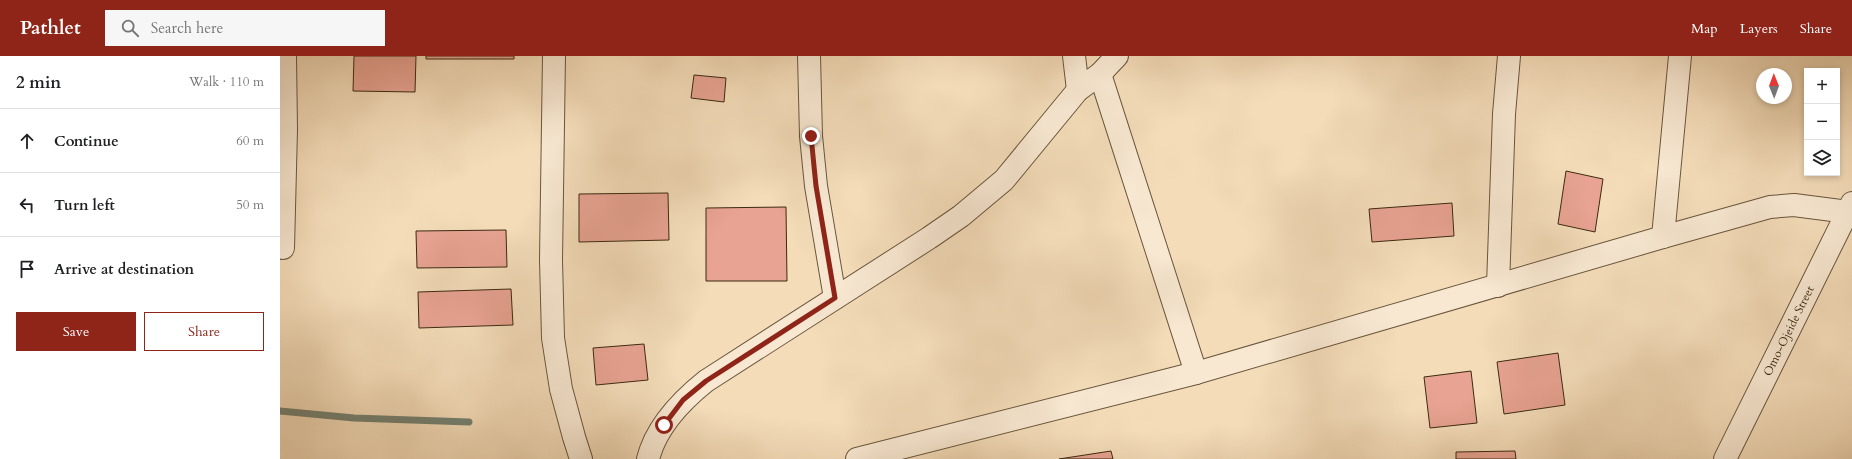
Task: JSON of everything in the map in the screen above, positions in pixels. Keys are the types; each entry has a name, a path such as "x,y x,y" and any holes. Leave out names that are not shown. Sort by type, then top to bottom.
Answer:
{"street":[{"path":"283,248 283,103 285,56"},
{"path":"554,56 551,260 553,338 561,389 581,459"},
{"path":"809,56 811,136 816,179 835,298"},
{"path":"1074,56 1078,90"},
{"path":"648,459 651,448 661,431 683,400 706,381 961,216 1004,180 1078,90 1100,74 1117,56"},
{"path":"1498,286 1504,114 1509,56"},
{"path":"1663,237 1680,56"},
{"path":"1100,74 1196,373"},
{"path":"857,459 1196,373 1770,207 1794,205 1850,208"},
{"name":"Omo-Ojeide Street","path":"1725,459 1850,208"}],"building":[{"path":"354,56 416,56 415,92 353,91"},
{"path":"426,56 514,56 514,59 426,59"},
{"path":"694,75 726,78 724,102 691,98"},
{"path":"1566,171 1603,179 1595,232 1558,224"},
{"path":"668,193 669,240 579,242 579,194"},
{"path":"1452,203 1454,236 1372,242 1369,209"},
{"path":"786,207 787,281 706,281 706,208"},
{"path":"506,230 507,267 417,268 416,231"},
{"path":"511,289 513,325 419,328 418,292"},
{"path":"644,344 648,380 596,385 593,348"},
{"path":"1558,353 1565,405 1504,414 1497,362"},
{"path":"1471,371 1477,423 1430,428 1424,377"},
{"path":"1111,451 1113,459 1059,459"},
{"path":"1515,451 1516,459 1456,459 1456,452"}],"waterway":[{"path":"280,411 354,418 469,422"}],"route":[{"path":"664,425 683,400 706,381 835,298 816,186 811,136"}]}
